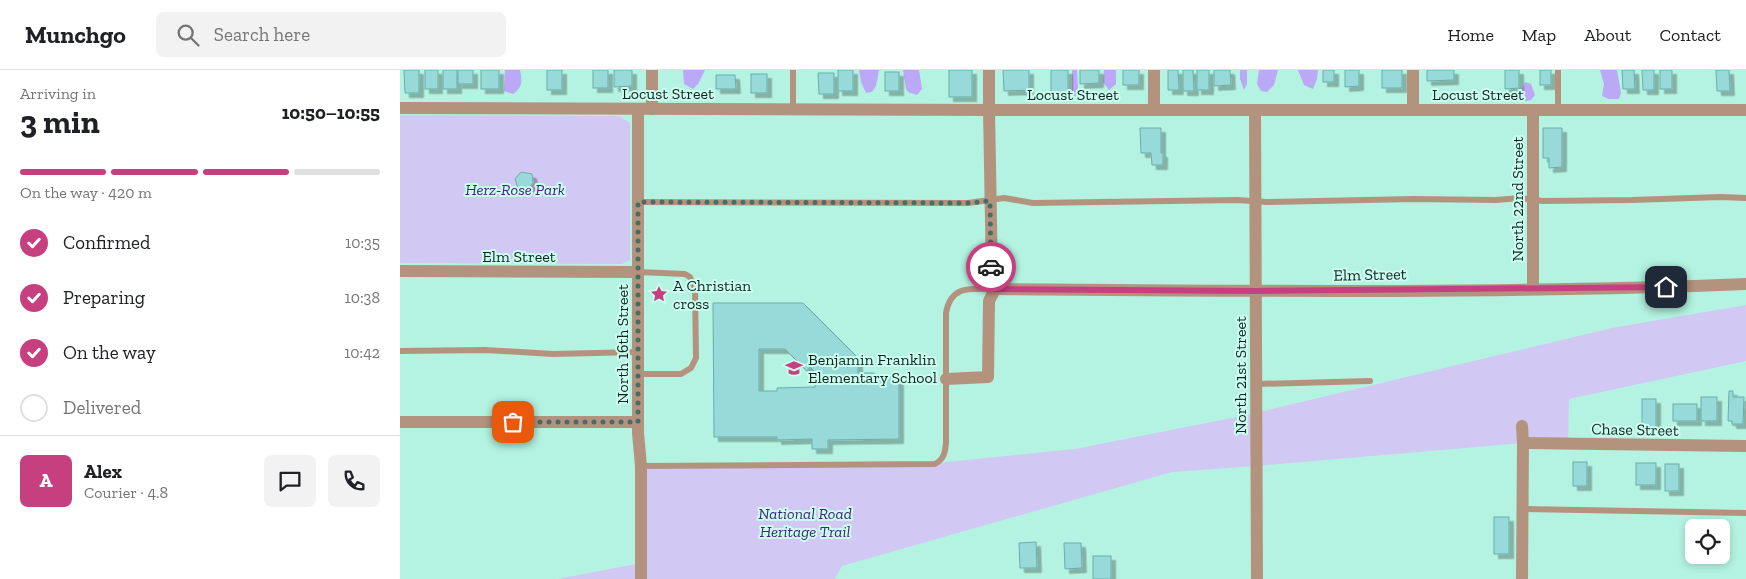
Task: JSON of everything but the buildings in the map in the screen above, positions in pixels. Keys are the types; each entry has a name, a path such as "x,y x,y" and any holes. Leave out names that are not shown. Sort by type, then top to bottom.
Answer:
{"street":[{"path":"652,70 652,109"},
{"path":"946,379 988,377 989,301 995,289 992,276 989,70"},
{"path":"1154,70 1154,110"},
{"path":"1413,70 1413,110"},
{"name":"Locust Street","path":"400,108 1746,110"},
{"name":"North 16th Street","path":"638,109 638,422 641,466 641,579"},
{"name":"North 21st Street","path":"1255,110 1257,579"},
{"name":"North 22nd Street","path":"1533,110 1533,289"},
{"name":"Elm Street","path":"400,271 638,272"},
{"name":"Elm Street","path":"995,289 1256,291 1533,289 1746,284"},
{"path":"400,422 638,422"},
{"path":"1522,426 1524,443 1522,579"},
{"name":"Chase Street","path":"1524,443 1746,446"}],"lane":[{"path":"793,70 793,110"},
{"path":"1558,70 1558,110"},
{"path":"638,202 968,203 1004,198 1041,203 1413,199 1496,200 1520,198 1533,200 1746,198"},
{"path":"638,272 685,274 690,277 696,290 696,358 691,368 681,374 638,374"},
{"path":"641,466 935,464 941,460 945,453 946,312 948,303 954,294 963,290 995,289"},
{"path":"400,351 485,350 553,354 638,352"},
{"path":"1256,384 1370,381"},
{"path":"1523,509 1746,512"}],"green space":[{"name":"Herz-Rose Park","path":"400,115 619,116 630,123 630,260 622,264 400,263"},
{"name":"National Road Heritage Trail","path":"1746,305 1746,361 1569,399 1568,444 1523,443 1172,472 842,566 835,579 558,579 641,563 641,466 918,465 1075,449 1247,415 1612,328"}],"shaded area":[{"path":"505,70 520,70 521,84 519,89 513,94 504,91"},
{"path":"683,70 705,70 698,84 693,89 684,84"},
{"path":"859,70 879,70 876,86 872,92 866,93 861,82"},
{"path":"903,70 919,70 922,89 917,95 908,92 906,89"},
{"path":"1072,70 1077,70 1078,89 1076,97 1072,94"},
{"path":"1104,70 1116,70 1116,84 1109,90 1103,82"},
{"path":"1240,70 1247,70 1247,84 1244,90 1240,79"},
{"path":"1259,70 1278,70 1274,85 1267,92 1261,91 1257,84"},
{"path":"1298,70 1318,70 1313,89 1304,85"},
{"path":"1600,70 1617,70 1621,93 1619,99 1609,99 1602,96 1604,84"},
{"path":"1525,82 1531,84 1535,95 1531,100 1526,101 1519,97"}],"way so far":[{"path":"513,422 638,422 638,202 968,203 990,201 991,267"}],"place":[{"name":"A Christian cross","path":"659,294"},
{"name":"Benjamin Franklin Elementary School","path":"794,368"}],"route":[{"path":"991,267 995,289 1256,291 1666,287"}]}
